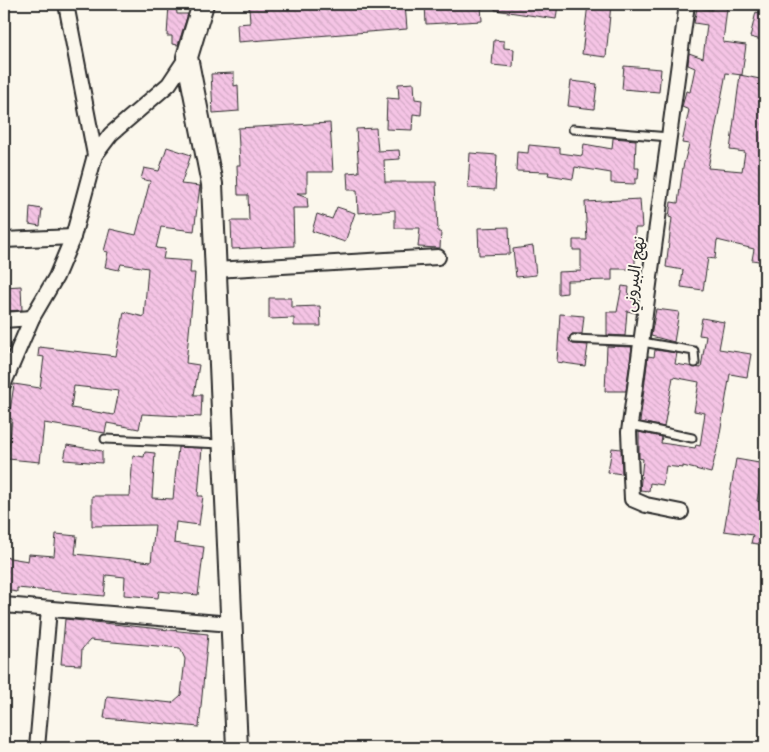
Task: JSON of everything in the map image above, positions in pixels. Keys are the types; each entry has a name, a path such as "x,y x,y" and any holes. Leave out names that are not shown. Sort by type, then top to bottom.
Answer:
{"street":[{"path":"66,4 95,155"},
{"path":"4,383 32,318 56,277 73,237 95,155 111,134 169,84 187,57 204,4"},
{"name":"نهج البيروني","path":"681,512 646,506 632,499 630,425 687,4"},
{"path":"187,57 212,184 222,444 237,748"},
{"path":"4,240 73,237"},
{"path":"215,270 438,257"},
{"path":"4,320 32,318"},
{"path":"4,605 231,624"},
{"path":"38,748 49,609"}],"lane":[{"path":"574,130 669,137"},
{"path":"574,339 642,342 694,351 695,363"},
{"path":"630,425 692,438"},
{"path":"105,439 222,444"}],"building":[{"path":"169,4 176,4 177,14 188,14 178,45 172,44 172,36 167,36"},
{"path":"292,4 405,4 407,29 238,42 237,24 250,23 249,7"},
{"path":"425,4 481,4 482,21 426,24"},
{"path":"496,4 558,4 556,19 495,10"},
{"path":"588,4 611,4 606,57 582,54"},
{"path":"712,6 727,8 723,42 746,45 742,75 726,73 708,168 742,171 745,152 730,150 740,75 765,80 765,262 752,260 754,249 717,240 715,259 708,258 703,290 681,287 683,270 666,267 672,218 669,217 671,202 678,203 683,167 689,144 682,143 689,110 682,107 686,91 690,92 695,68 688,65 689,53 703,58 707,25 694,23 697,8 712,10"},
{"path":"756,12 765,14 762,40 750,37"},
{"path":"494,40 504,41 504,48 514,49 513,67 492,65"},
{"path":"624,66 661,69 659,92 622,89"},
{"path":"234,73 234,86 238,85 239,111 213,113 211,74"},
{"path":"571,81 597,84 594,109 568,106"},
{"path":"414,83 415,99 422,100 421,115 413,114 412,130 386,129 387,98 399,99 398,84"},
{"path":"330,123 333,172 307,172 307,193 297,193 307,197 308,208 293,208 294,246 232,249 231,221 249,221 248,195 238,195 237,165 240,165 238,128"},
{"path":"376,128 378,151 399,150 400,159 384,160 385,182 436,182 438,232 441,232 440,248 418,247 420,228 395,228 395,210 358,213 357,190 348,190 347,173 359,172 356,129"},
{"path":"613,138 636,140 635,168 639,168 638,179 635,179 635,184 611,183 611,173 575,167 573,179 548,175 549,172 516,171 517,152 528,153 529,145 560,148 560,153 582,156 584,144 612,149"},
{"path":"167,147 191,155 181,184 200,186 194,231 161,227 156,248 165,249 163,259 191,261 190,273 195,273 186,363 199,365 194,395 202,395 201,417 142,414 139,429 107,423 105,433 44,423 40,462 8,459 12,419 9,418 14,384 40,388 44,357 38,356 39,347 116,356 124,312 144,317 148,268 121,264 119,270 105,267 108,252 104,251 110,229 136,235 150,181 141,179 144,168 159,171","holes":["74,386 119,391 114,415 71,408"]},
{"path":"470,153 497,155 495,190 468,188"},
{"path":"640,199 642,228 635,228 635,269 612,269 612,280 567,281 567,293 558,294 558,272 581,271 581,250 573,250 573,240 587,240 585,202"},
{"path":"30,207 42,209 40,226 29,224"},
{"path":"337,207 355,213 345,242 312,231 317,214 332,219"},
{"path":"509,227 510,254 479,255 478,228"},
{"path":"533,246 536,275 516,277 513,249"},
{"path":"21,286 22,310 4,311 4,287"},
{"path":"622,286 629,287 628,297 638,299 636,313 627,311 625,336 607,335 607,312 617,312"},
{"path":"269,298 291,298 291,307 320,306 321,326 294,326 294,318 269,319"},
{"path":"656,309 679,312 674,342 651,336"},
{"path":"560,314 584,316 582,334 572,334 569,339 573,344 588,345 585,366 557,362"},
{"path":"702,318 724,322 719,349 751,354 747,377 730,374 718,445 711,473 683,466 683,468 666,466 663,485 650,483 649,491 640,490 643,459 639,458 639,432 662,437 661,443 695,448 696,445 700,446 705,413 694,411 699,382 673,377 664,427 640,422 648,356 654,357 655,350 677,353 675,364 701,368 706,336 699,335"},
{"path":"607,346 632,347 626,391 605,391"},
{"path":"67,445 102,451 102,463 64,460"},
{"path":"178,447 202,448 198,496 203,496 199,525 176,522 174,543 204,547 198,595 159,591 158,598 124,595 125,577 106,575 104,596 17,588 17,592 4,590 4,557 28,561 29,554 54,556 56,534 77,536 75,554 151,562 155,525 92,526 92,496 130,496 133,455 144,457 145,452 155,453 152,498 173,499"},
{"path":"612,448 621,449 622,474 608,472"},
{"path":"736,459 765,464 765,480 761,479 757,501 765,503 765,545 751,543 753,535 724,531"},
{"path":"65,619 208,634 199,727 104,718 107,696 172,703 181,695 185,659 180,648 90,640 82,649 81,665 61,664"}]}
